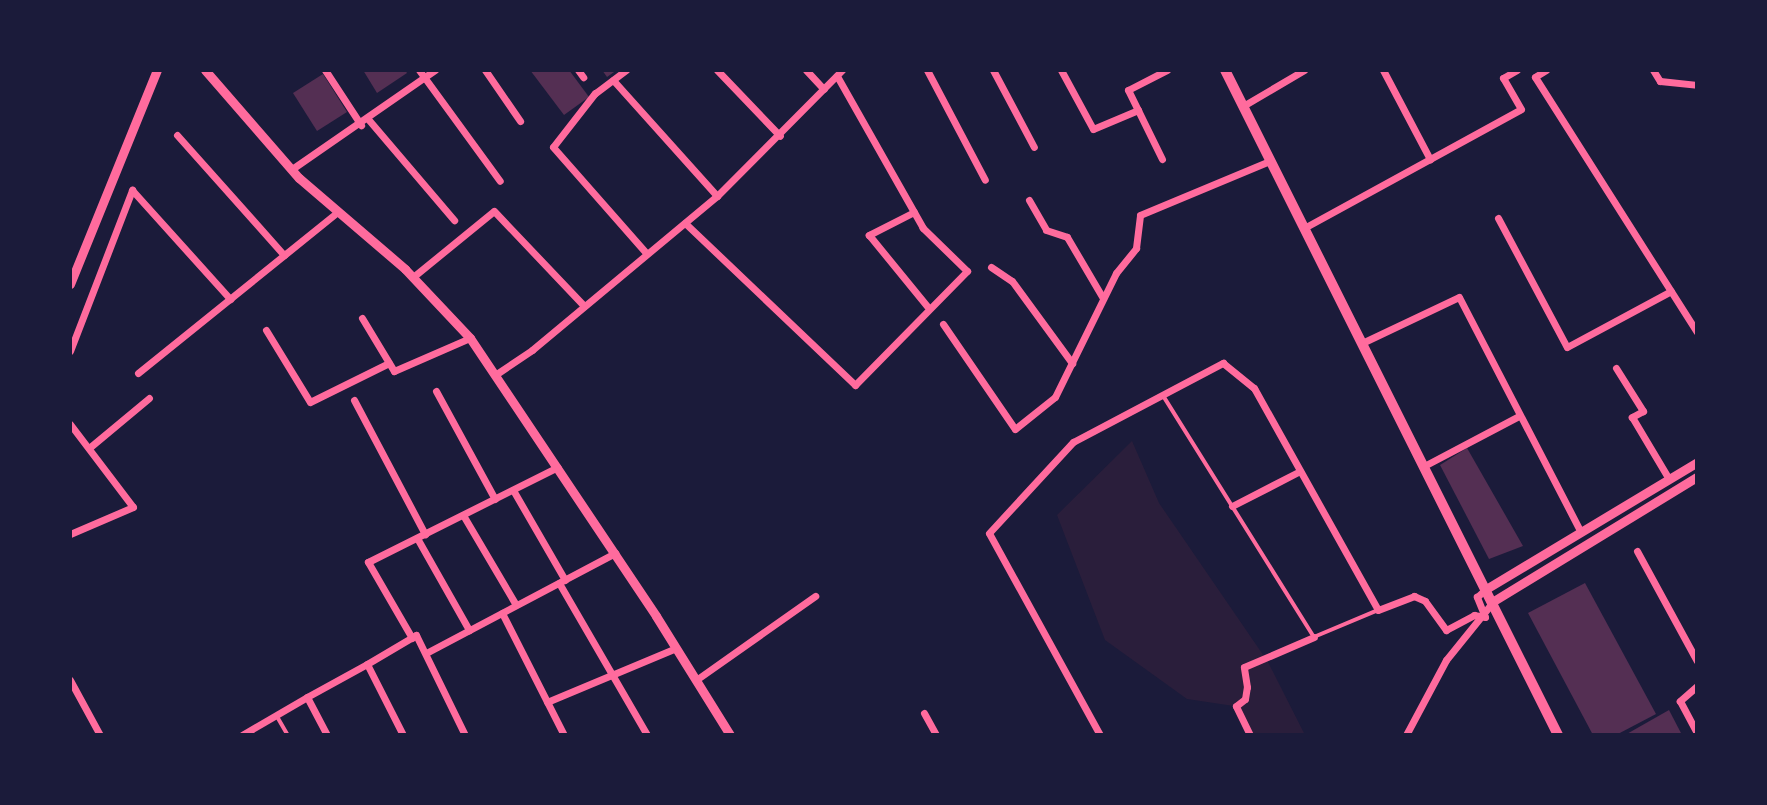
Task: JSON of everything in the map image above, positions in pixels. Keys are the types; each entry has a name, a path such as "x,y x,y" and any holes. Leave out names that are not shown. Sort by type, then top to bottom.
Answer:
{"main road":[{"path":"1225,70 1558,735"}],"street":[{"path":"70,284 157,70"},
{"path":"325,70 364,122 454,220"},
{"path":"419,70 499,181"},
{"path":"292,169 364,122 435,70"},
{"path":"485,70 520,121"},
{"path":"578,70 583,77"},
{"path":"626,70 595,93 553,147 647,254"},
{"path":"717,70 780,136"},
{"path":"806,70 824,89"},
{"path":"927,70 985,180"},
{"path":"993,70 1034,147"},
{"path":"1061,70 1093,129 1138,110"},
{"path":"1163,159 1128,90 1167,70"},
{"path":"1242,106 1304,70"},
{"path":"1383,70 1430,159"},
{"path":"1304,228 1521,109 1497,70"},
{"path":"1503,78 1517,70"},
{"path":"1546,70 1535,77 1697,332"},
{"path":"1653,70 1661,81 1697,85"},
{"path":"208,71 292,169 413,277 470,338 615,553 730,735"},
{"path":"495,374 584,306 717,196 780,136 840,73 923,228 967,271 855,385 685,223"},
{"path":"612,80 717,196"},
{"path":"177,135 284,255"},
{"path":"943,324 1015,429 1055,397 1103,298 1136,248 1140,215 1270,160"},
{"path":"70,351 132,190 230,299"},
{"path":"1029,201 1046,230 1067,237 1103,298"},
{"path":"413,277 494,211 584,306"},
{"path":"914,212 869,235 927,306"},
{"path":"138,373 335,214"},
{"path":"1498,218 1567,347 1671,290"},
{"path":"991,267 1012,281 1072,363"},
{"path":"1362,343 1459,297 1581,532"},
{"path":"362,318 394,371 470,338"},
{"path":"266,330 310,402 389,363"},
{"path":"1100,735 989,533 1073,442 1223,363 1254,388 1378,610 1414,596 1425,601 1446,630 1474,615 1485,617"},
{"path":"1616,368 1643,411 1632,417 1669,479"},
{"path":"436,391 495,499"},
{"path":"89,448 149,398"},
{"path":"354,400 425,534"},
{"path":"1424,466 1519,416"},
{"path":"70,424 133,506 70,534"},
{"path":"1485,617 1478,597 1486,590 1697,462"},
{"path":"412,638 368,562 558,467"},
{"path":"1232,506 1300,471"},
{"path":"1406,735 1446,660 1485,617 1492,602 1697,477"},
{"path":"513,490 647,735"},
{"path":"463,515 516,605"},
{"path":"417,538 469,631"},
{"path":"1637,551 1697,661"},
{"path":"428,652 615,553"},
{"path":"696,680 815,596"},
{"path":"502,613 564,735"},
{"path":"242,735 416,635 465,735"},
{"path":"1250,735 1236,706 1245,699 1247,687 1244,667 1314,637"},
{"path":"547,702 677,648"},
{"path":"367,664 403,735"},
{"path":"70,680 100,735"},
{"path":"1697,686 1680,701 1697,733"},
{"path":"307,697 327,735"},
{"path":"924,713 936,735"}],"lane":[{"path":"1163,395 1314,637 1378,610"},
{"path":"277,716 288,735"}],"shaded area":[{"path":"1132,441 1159,503 1268,662 1305,735 1249,735 1234,706 1187,699 1105,640 1057,515"}],"building":[{"path":"363,70 405,70 407,73 377,93"},
{"path":"530,70 569,70 589,97 564,115"},
{"path":"602,70 617,70 607,77"},
{"path":"323,74 347,112 317,131 293,93"},
{"path":"1467,448 1523,546 1489,559 1440,465"},
{"path":"1585,583 1656,714 1616,735 1593,735 1528,613"},
{"path":"1669,710 1682,735 1625,735"}]}
